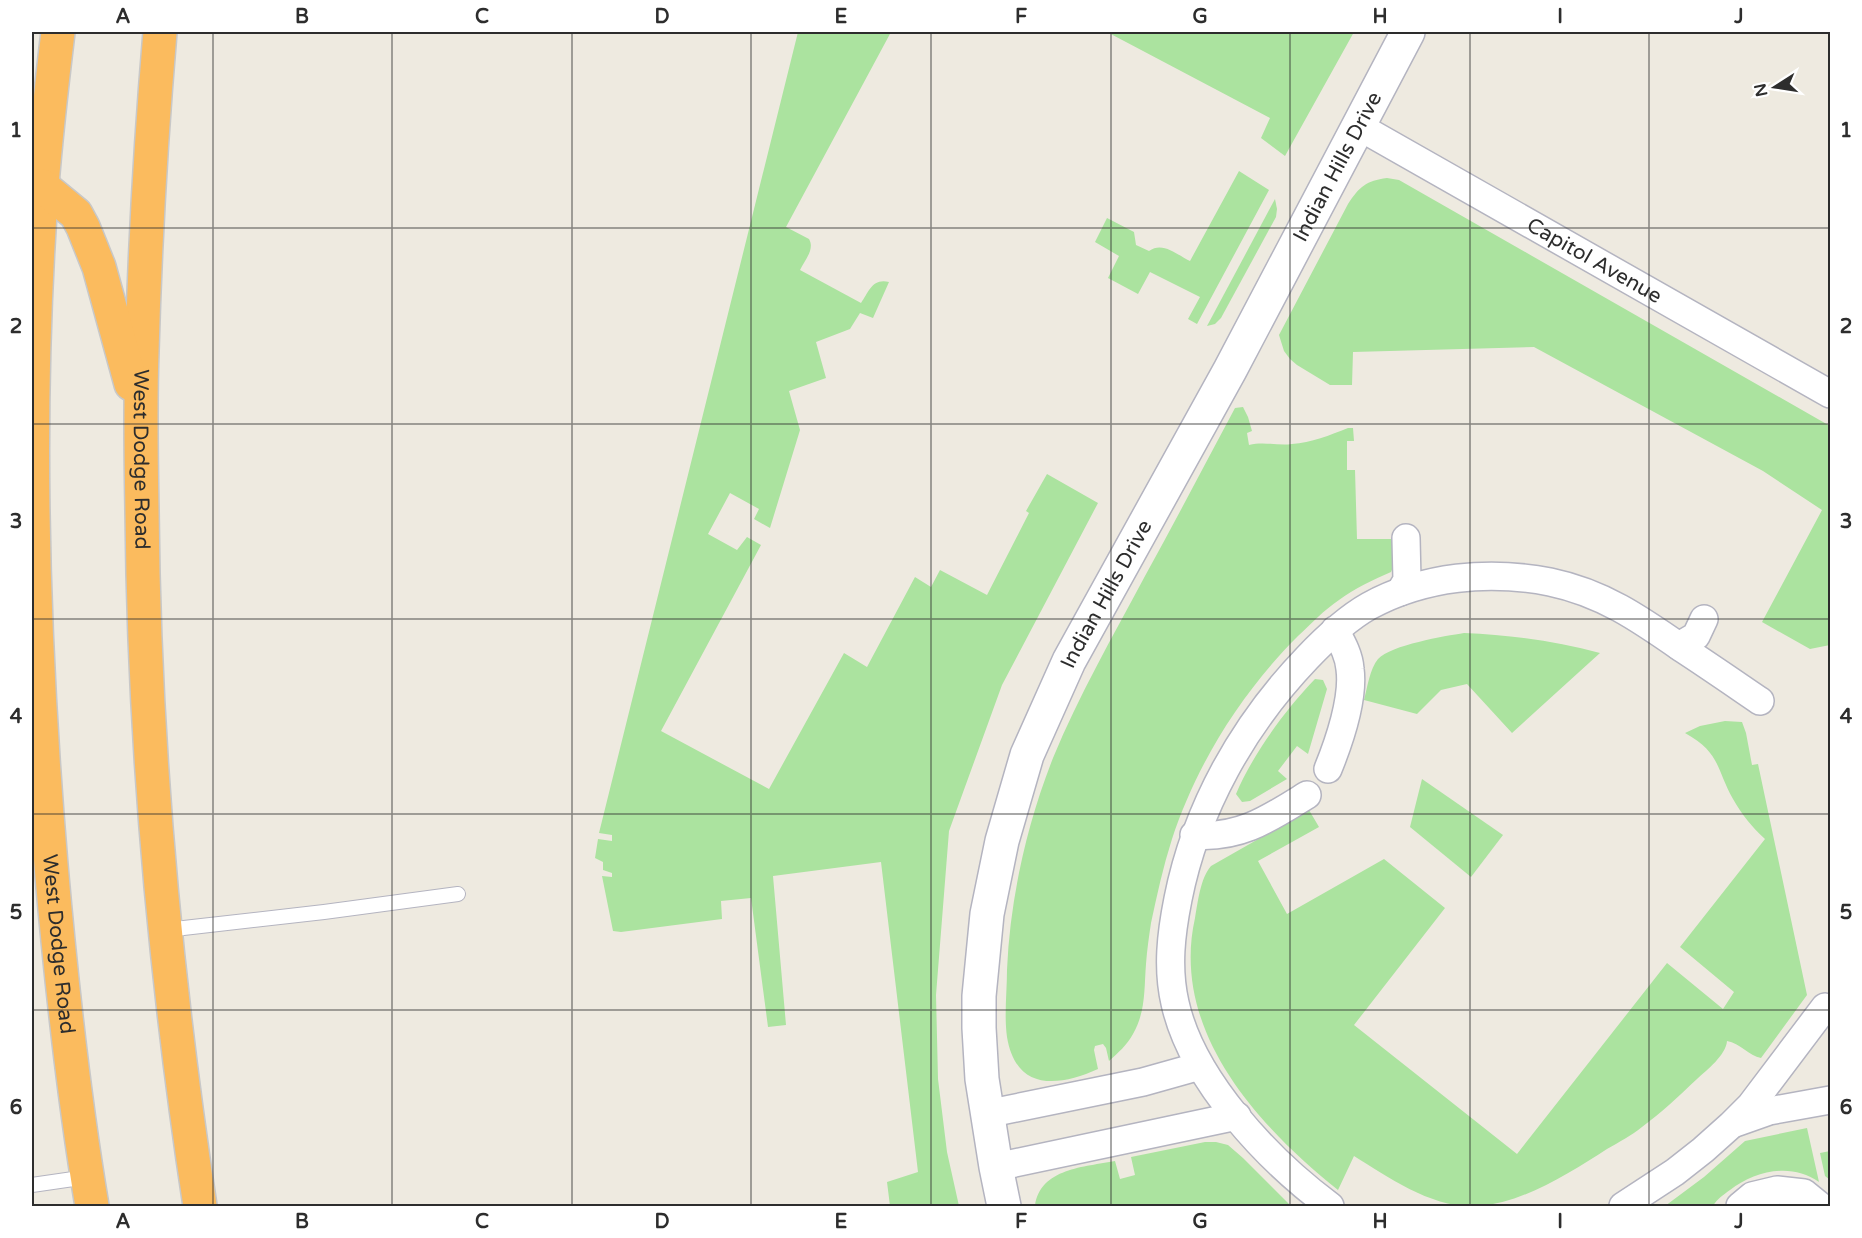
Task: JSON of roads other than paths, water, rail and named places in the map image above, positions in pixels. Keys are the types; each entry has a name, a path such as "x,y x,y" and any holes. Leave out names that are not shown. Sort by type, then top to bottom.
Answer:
{"highway":[{"name":"West Dodge Road","path":"58,32 37,181 33,516 35,688 61,973 90,1192"},
{"name":"West Dodge Road","path":"160,32 148,205 142,353 142,553 148,702 165,931 200,1206"},
{"path":"37,181 76,214 89,242 99,267 142,422"}],"street":[{"name":"Indian Hills Drive","path":"1004,1206 987,1114 979,1028 979,996 987,914 1002,841 1028,755 1069,661 1224,383 1408,32"},
{"name":"Capitol Avenue","path":"1358,126 1830,394"},
{"path":"1400,592 1407,580 1406,538"},
{"path":"1330,1206 1285,1169 1237,1116 1200,1066 1180,1020 1170,973 1170,948 1175,913 1194,835 1219,780 1249,730 1296,669 1335,630 1363,610 1400,592 1438,581 1469,577 1506,578 1548,582 1575,589 1614,605 1644,621 1760,701"},
{"path":"1679,646 1695,636 1704,619"},
{"path":"1328,769 1350,692 1351,670 1347,653 1335,630"},
{"path":"1194,835 1210,836 1233,833 1276,815 1307,795"},
{"path":"1623,1206 1675,1172 1731,1125 1751,1105 1825,1007"},
{"path":"987,1114 1143,1082 1200,1066"},
{"path":"1731,1125 1769,1111 1830,1100"},
{"path":"996,1167 1237,1116"},
{"path":"1740,1206 1752,1196 1777,1190 1804,1192 1820,1206"}],"lane":[{"path":"165,931 458,894"},
{"path":"32,1185 90,1192"}]}
